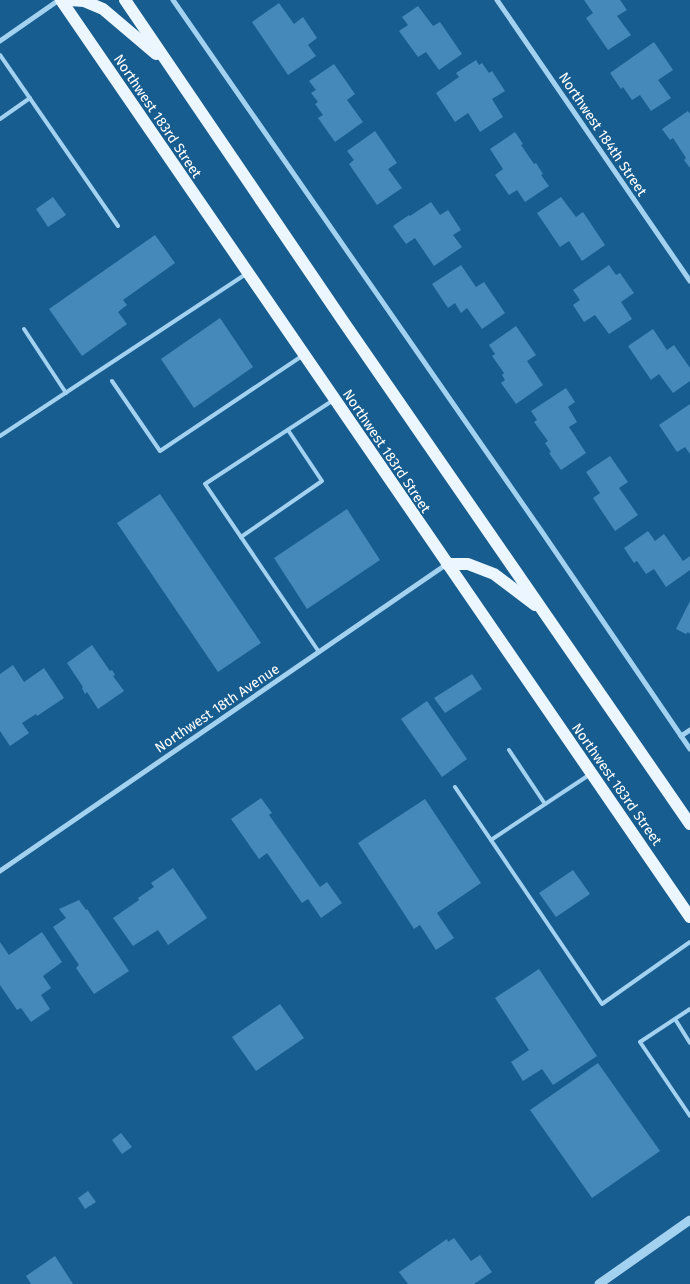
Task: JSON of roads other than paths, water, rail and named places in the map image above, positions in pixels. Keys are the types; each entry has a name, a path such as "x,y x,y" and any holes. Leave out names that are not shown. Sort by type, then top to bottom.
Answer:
{"main road":[{"name":"Northwest 183rd Street","path":"60,0 690,917"},
{"path":"70,0 84,1 103,9 167,63"},
{"path":"125,0 337,313 690,824"},
{"path":"447,564 468,564 494,574 545,613"}],"street":[{"path":"0,41 60,0"},
{"path":"173,0 540,528 690,749"},
{"name":"Northwest 184th Street","path":"497,0 690,281"},
{"name":"Northwest 18th Avenue","path":"0,871 447,564"},
{"path":"681,736 690,730"},
{"path":"599,1284 690,1220"}],"lane":[{"path":"0,55 118,226"},
{"path":"0,119 30,98"},
{"path":"0,436 248,273"},
{"path":"24,328 66,392"},
{"path":"112,381 160,451 304,355"},
{"path":"319,652 206,484 334,400"},
{"path":"241,537 322,481 288,430"},
{"path":"509,750 546,804"},
{"path":"491,840 591,773"},
{"path":"455,787 602,1004 690,942"},
{"path":"690,1009 640,1042 690,1116"},
{"path":"675,1019 690,1043"}]}
